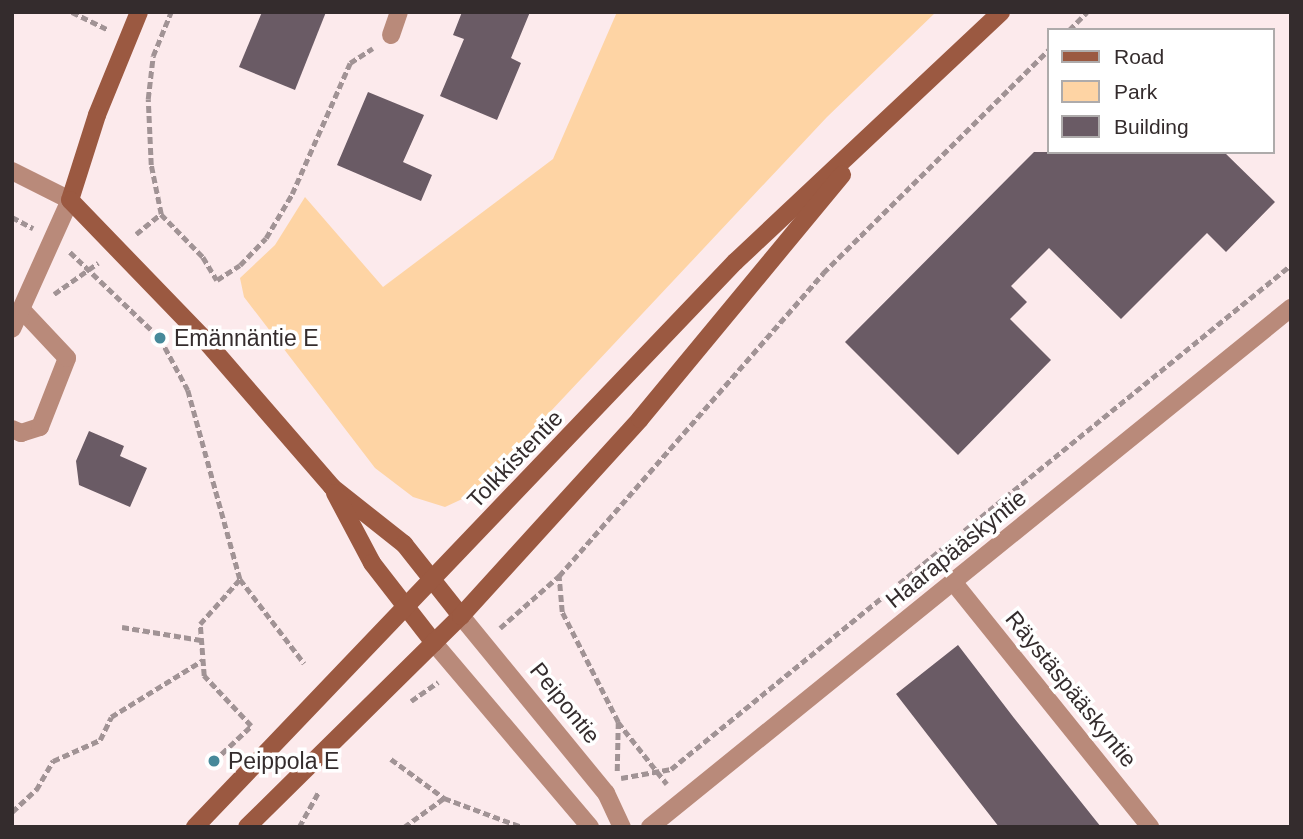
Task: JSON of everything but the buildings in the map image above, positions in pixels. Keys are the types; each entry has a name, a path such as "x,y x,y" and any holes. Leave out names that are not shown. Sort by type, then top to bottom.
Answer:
{"street":[{"path":"12,329 55,240 139,12"},
{"path":"391,35 399,12"},
{"name":"Tolkkistentie","path":"195,827 735,262 1001,12"},
{"name":"Tolkkistentie","path":"247,827 461,616 751,289 876,130"},
{"path":"12,171 70,200 117,248 332,487 404,544 461,616"},
{"name":"Haarapääskyntie","path":"650,827 1291,307"},
{"path":"12,429 21,433 40,427 67,358 22,310"},
{"path":"332,487 405,610 590,827"},
{"name":"Räystäspääskyntie","path":"954,583 1150,827"},
{"name":"Peipontie","path":"461,616 606,793 622,827"}],"path":[{"path":"72,12 128,39"},
{"path":"172,12 153,56 148,99 151,165 161,214 203,257 217,280 240,265 266,238 292,194 350,63 391,35"},
{"path":"1071,28 1087,12"},
{"path":"484,642 559,576 823,273 1048,50"},
{"path":"22,310 91,269 161,214"},
{"path":"12,217 55,240 91,269 160,338 188,390 240,579 304,663"},
{"path":"618,722 616,781 656,770 671,769 1291,265"},
{"path":"559,576 562,612 618,722 682,801"},
{"path":"214,761 251,726 204,676 200,624 240,579"},
{"path":"122,627 201,640"},
{"path":"12,812 36,790 53,761 100,740 111,717 203,660"},
{"path":"402,706 454,668"},
{"path":"391,759 444,798 522,827"},
{"path":"299,827 323,786"},
{"path":"404,827 444,798"}],"green space":[{"path":"617,12 936,12 827,117 473,494 445,507 413,497 375,468 244,297 240,278 275,245 305,197 383,287 553,159"}],"place":[{"name":"Emännäntie E","path":"160,338"},
{"name":"Peippola E","path":"214,761"}]}
